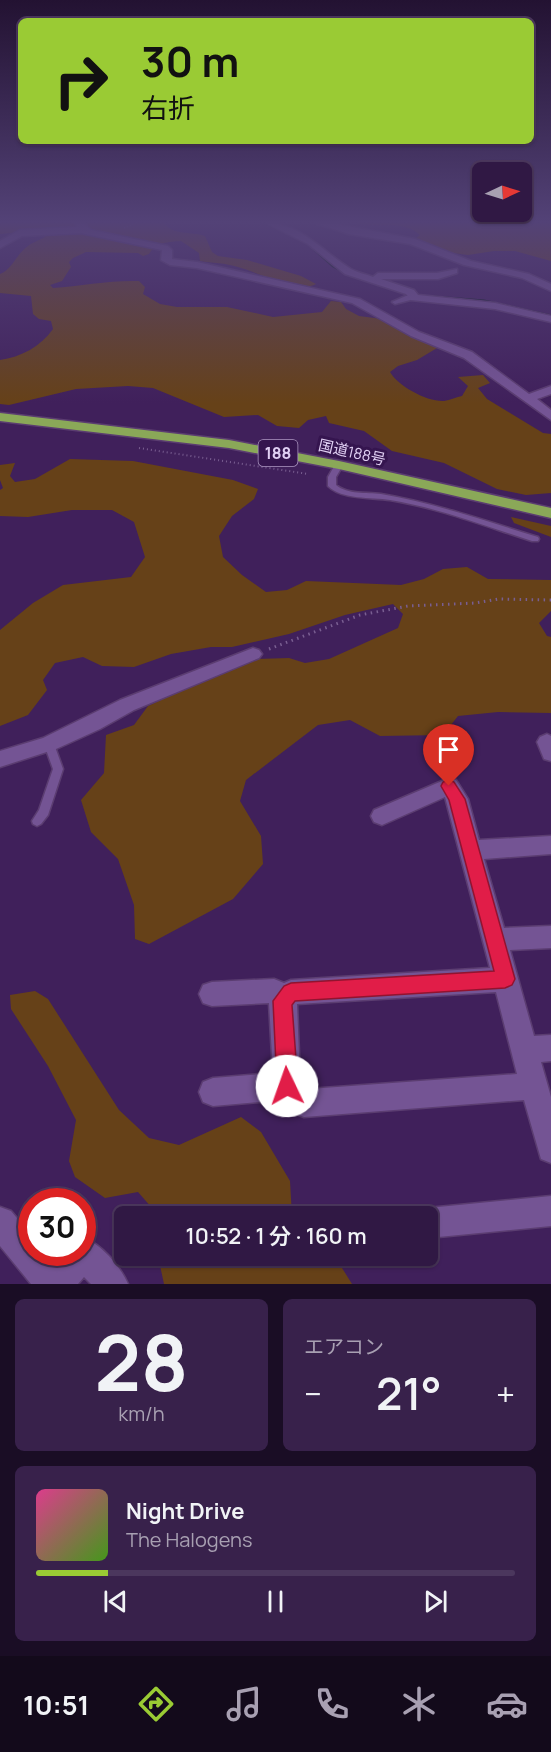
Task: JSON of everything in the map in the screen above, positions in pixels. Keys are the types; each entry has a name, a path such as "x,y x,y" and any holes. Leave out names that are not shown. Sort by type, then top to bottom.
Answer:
{"highway":[{"name":"国道188号","path":"0,417 229,444 335,471 551,513"}],"street":[{"path":"276,283 356,301 415,334 468,355 551,416"},
{"path":"383,283 410,292 415,298 495,306 551,319"},
{"path":"528,398 551,390"},
{"path":"0,759 50,744 127,705 253,654"},
{"path":"382,816 449,786 457,799 551,1149"},
{"path":"471,850 551,845"},
{"path":"495,940 551,937"},
{"path":"505,979 291,992 282,1001 287,1086 304,1103 534,1086"},
{"path":"212,994 274,991 286,997"},
{"path":"524,1050 551,1048"},
{"path":"213,1092 287,1086"},
{"path":"438,1221 551,1211"},
{"path":"0,1222 51,1284"},
{"path":"57,1284 84,1253 112,1284"}],"lane":[{"path":"395,302 415,298"},
{"path":"335,471 332,486 338,491 408,502 535,539"},
{"path":"37,821 44,812 58,769 50,744"}],"path":[{"path":"139,448 335,471"},
{"path":"253,654 360,615 408,606 475,603 499,599 551,600"}],"shaded area":[{"path":"0,283 56,283 50,285 53,288 99,283 141,283 145,287 143,294 160,304 177,307 227,307 273,317 322,312 331,301 341,302 346,309 359,316 382,319 405,334 421,338 437,348 390,372 406,388 430,399 444,401 462,396 468,386 458,377 483,375 490,383 478,388 487,399 543,433 551,434 551,493 526,495 497,489 444,463 392,451 364,431 329,423 326,416 308,420 299,428 277,426 258,415 224,417 153,388 128,386 76,389 9,405 0,404 0,360 30,350 53,329 51,321 39,319 33,314 31,296 0,293"},
{"path":"284,283 316,284 299,286"},
{"path":"70,459 133,461 233,480 258,489 254,499 232,516 219,536 223,557 242,575 266,592 287,590 306,581 401,585 424,579 443,569 467,567 488,579 551,580 551,611 539,623 547,636 551,637 551,713 498,712 458,716 443,735 380,736 350,720 318,725 246,780 240,801 261,836 263,864 233,899 149,944 135,939 134,905 118,859 91,832 81,800 104,773 106,735 134,725 148,706 221,672 257,659 289,658 305,663 329,659 398,628 403,614 393,604 345,615 289,634 232,647 211,647 171,654 134,667 102,666 83,657 55,663 43,680 47,690 28,715 0,726 0,630 33,603 63,585 131,577 145,557 134,522 112,510 72,510 28,517 0,516 0,490 3,488 0,480 0,465 15,463 10,476 15,482 35,479"},
{"path":"511,517 551,526 551,537 514,523"},
{"path":"35,991 48,999 119,1110 149,1138 179,1145 241,1117 261,1132 290,1181 291,1206 150,1206 138,1192 105,1198 96,1192 96,1188 91,1188 75,1177 69,1161 76,1120 48,1066 11,1009 10,995"},
{"path":"160,1266 336,1266 342,1268 352,1284 164,1284"}],"waterway":[{"path":"434,297 484,301 551,316"}],"route":[{"path":"287,1086 282,1001 291,992 505,979 457,799 449,786"}]}
